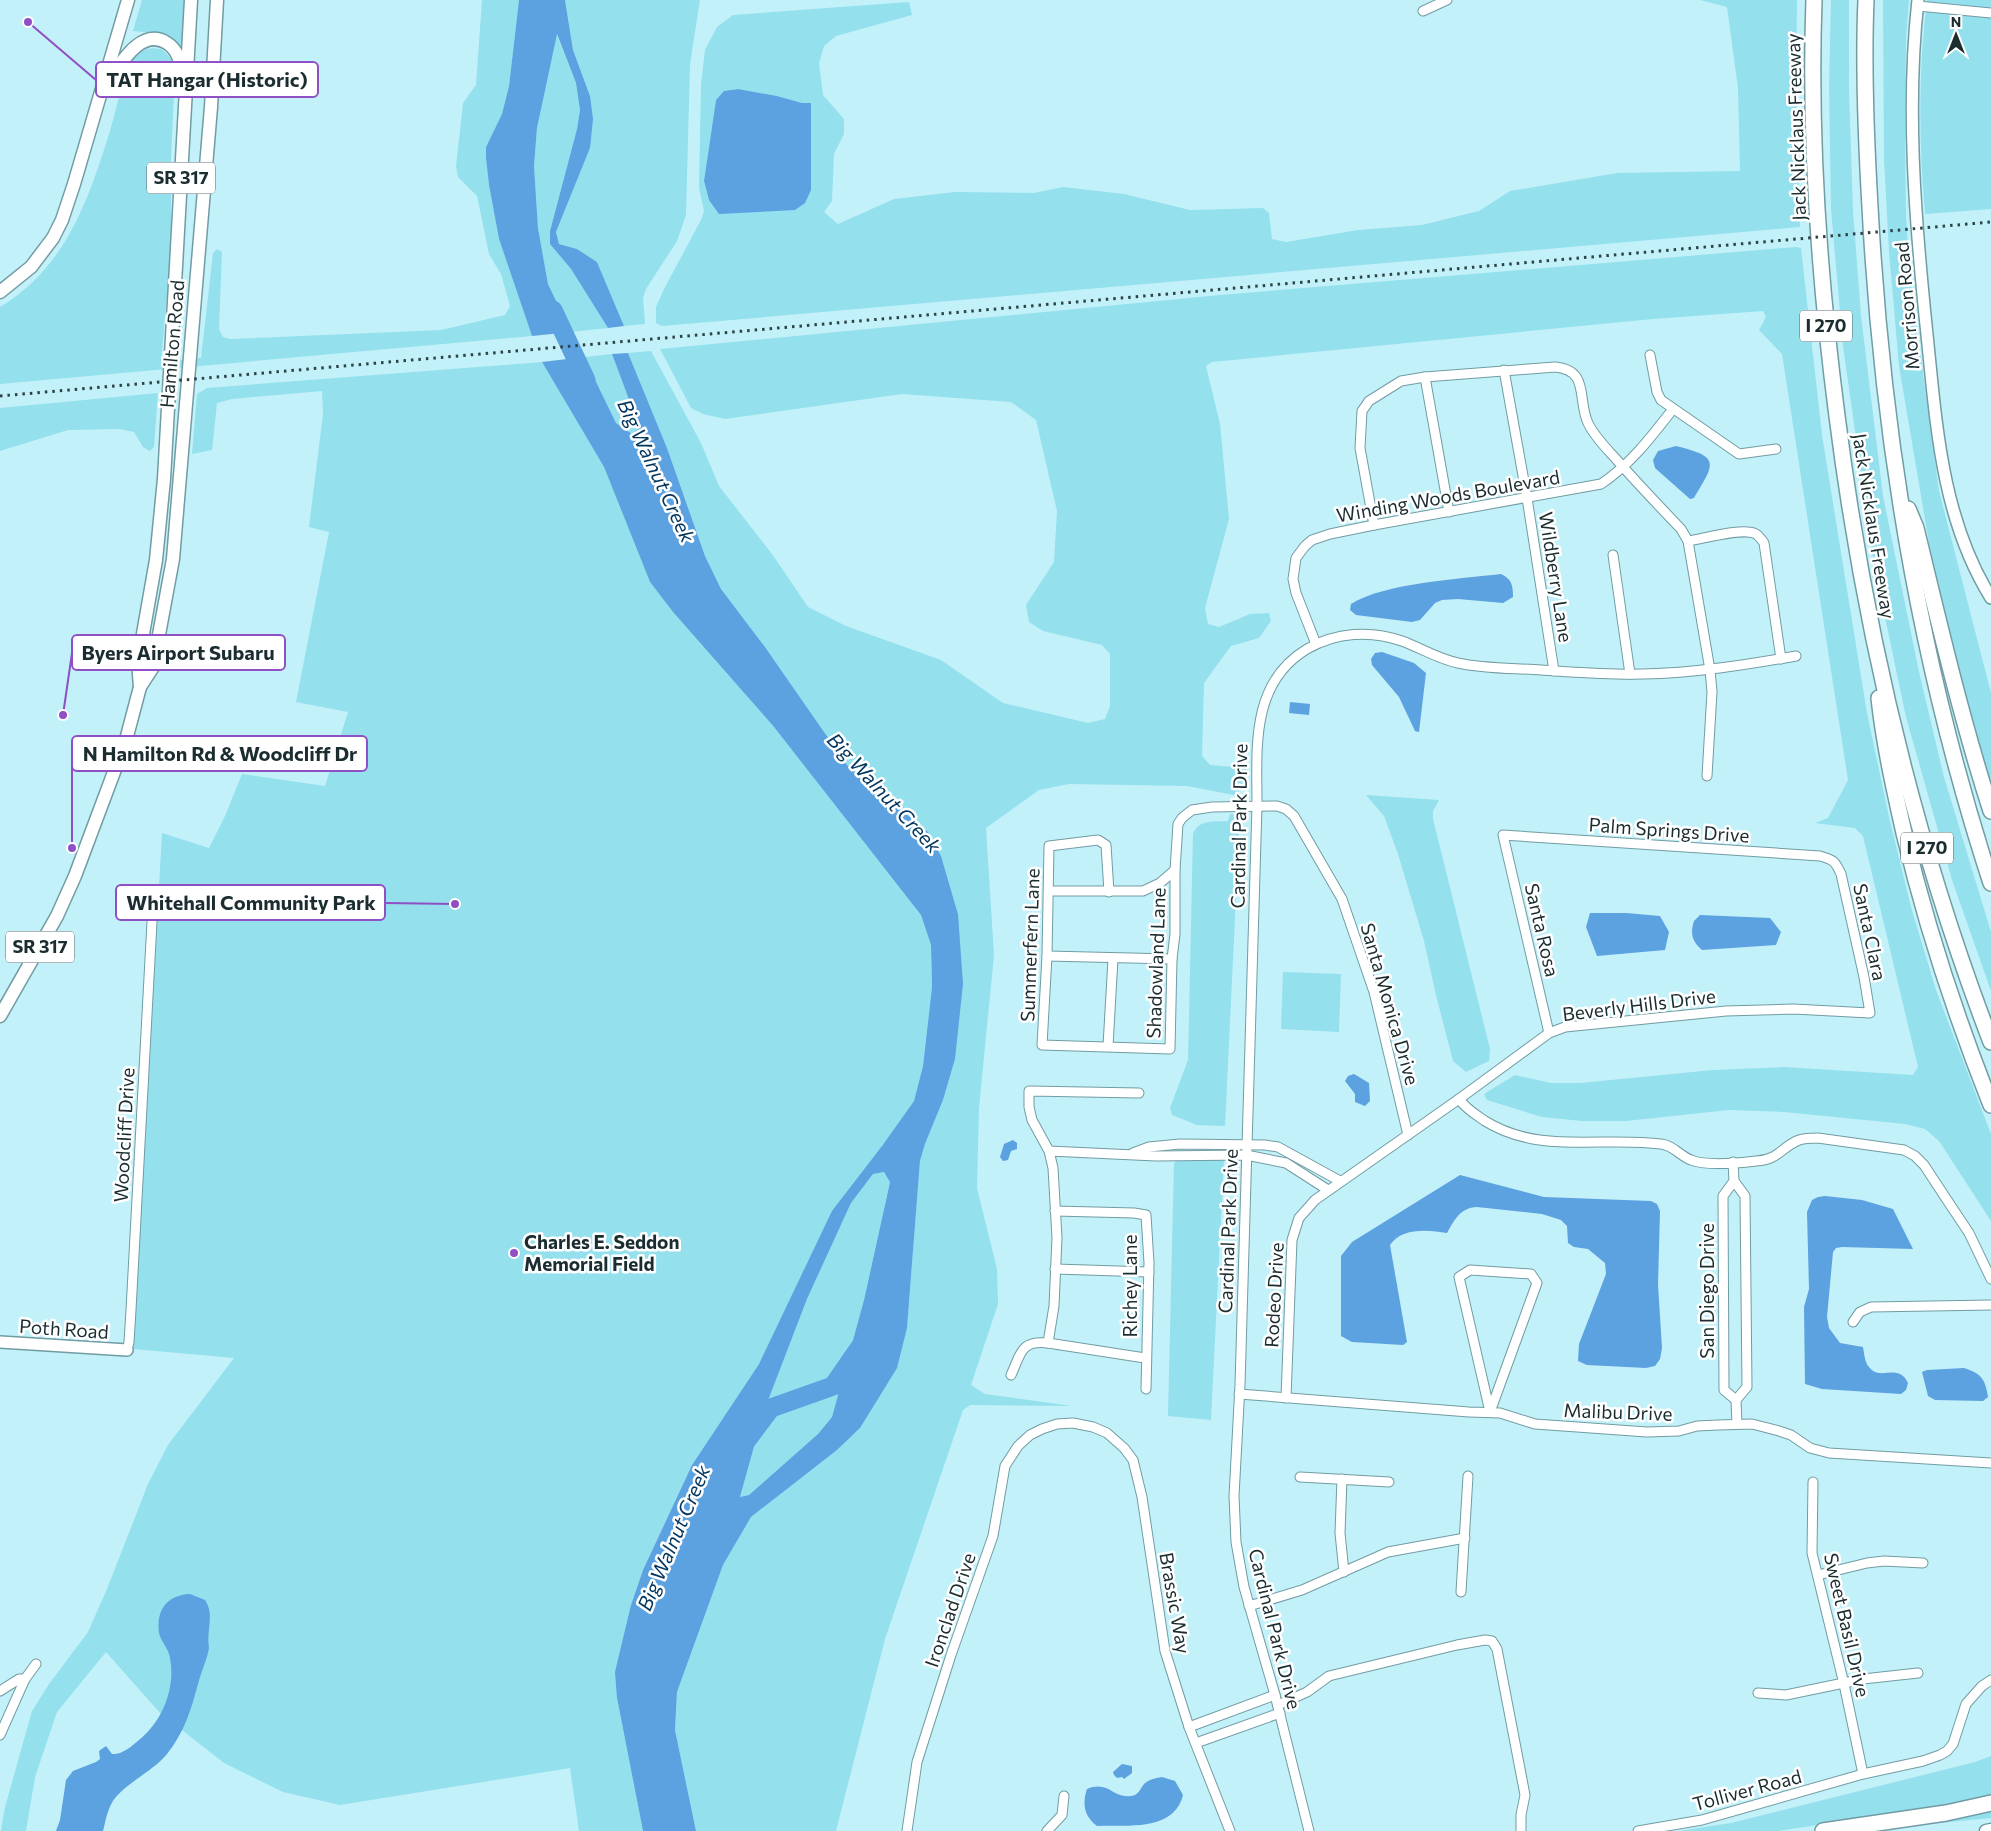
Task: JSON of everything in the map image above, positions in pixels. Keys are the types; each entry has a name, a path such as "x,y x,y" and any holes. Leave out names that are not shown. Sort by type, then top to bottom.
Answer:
{"highway":[{"name":"Jack Nicklaus Freeway","path":"1814,0 1814,145 1827,343 1844,473 1875,649 1912,798 1939,891 1991,1042"},
{"name":"Jack Nicklaus Freeway","path":"1866,0 1867,147 1872,249 1879,341 1898,485 1912,566 1938,689 1973,829 1991,883"},
{"path":"1898,485 1916,528 1947,658 1991,811"},
{"path":"1875,649 1883,738 1913,868 1933,940 1991,1105"},
{"path":"1823,1831 1946,1813 1991,1803"}],"main road":[{"path":"0,292 31,267 53,238 62,220 128,0"},
{"name":"Hamilton Road","path":"140,687 138,662 156,560 164,479 191,0"},
{"name":"Hamilton Road","path":"0,1016 48,932 75,876 126,740 140,687 153,667 173,559 209,126 217,0"},
{"path":"101,90 134,48 144,40 158,40 172,47 180,60 184,104"},
{"path":"1986,1831 1991,1830"}],"street":[{"path":"1423,11 1447,0"},
{"path":"1918,3 1991,13"},
{"name":"Morrison Road","path":"1918,3 1913,93 1915,189 1922,288 1937,420 1944,473 1953,515 1974,568 1991,598"},
{"path":"1650,354 1657,392 1662,400 1673,410 1739,454 1776,449"},
{"path":"1374,525 1360,448 1362,411 1369,401 1401,381 1425,377 1555,367 1566,368 1574,373 1579,383 1588,422 1624,468 1681,529 1688,541 1712,692 1707,776"},
{"name":"Wildberry Lane","path":"1504,370 1527,498 1554,671"},
{"path":"1425,377 1448,512"},
{"name":"Winding Woods Boulevard","path":"1316,644 1296,593 1293,579 1296,558 1305,546 1321,537 1374,525 1601,484 1624,468 1673,410"},
{"path":"1688,541 1746,531 1756,534 1761,538 1764,543 1781,658"},
{"path":"1613,554 1630,674"},
{"path":"1316,644 1353,634 1377,635 1403,642 1441,659 1474,666 1630,674 1710,670 1796,656"},
{"name":"Cardinal Park Drive","path":"1309,1831 1278,1704 1249,1606 1236,1542 1234,1496 1239,1394 1259,723 1271,688 1288,664 1316,644"},
{"name":"Santa Monica Drive","path":"1175,870 1178,824 1192,810 1257,805 1286,809 1294,816 1342,899 1374,992 1408,1135"},
{"name":"Palm Springs Drive","path":"1503,835 1820,856 1832,859"},
{"name":"Santa Rosa","path":"1503,835 1549,1033"},
{"name":"Summerfern Lane","path":"1042,1045 1047,956 1049,846 1098,840 1103,842 1106,845 1108,892"},
{"name":"Santa Clara","path":"1832,859 1841,874 1870,1013"},
{"path":"1049,891 1143,891 1160,883 1175,870"},
{"name":"Shadowland Lane","path":"1042,1045 1108,1046 1170,1050 1172,959 1175,934 1175,870"},
{"name":"Woodcliff Drive","path":"127,1350 131,1310 152,922"},
{"path":"1047,956 1172,959"},
{"path":"1108,1046 1113,959"},
{"name":"Beverly Hills Drive","path":"1315,1200 1549,1033 1573,1026 1726,1011 1793,1009 1870,1013"},
{"path":"1048,1343 1054,1306 1055,1211 1053,1168 1049,1151 1032,1120 1029,1108 1029,1091 1139,1093"},
{"path":"1459,1099 1466,1109 1495,1127 1533,1140 1558,1143 1646,1142 1664,1144 1690,1160 1701,1162 1772,1159 1798,1141 1818,1138 1904,1150 1915,1156 1924,1165 1969,1233 1991,1279"},
{"path":"1128,1155 1149,1147 1180,1144 1278,1146 1340,1181"},
{"path":"1049,1151 1128,1155 1246,1156 1286,1164 1328,1190"},
{"name":"San Diego Drive","path":"1733,1162 1734,1181 1745,1196 1747,1388 1736,1400 1736,1424"},
{"name":"San Diego Drive","path":"1734,1181 1723,1196 1724,1390 1736,1400"},
{"name":"Rodeo Drive","path":"1286,1398 1292,1240 1300,1218 1315,1200"},
{"name":"Richey Lane","path":"1055,1211 1134,1212 1146,1215 1149,1272 1145,1358 1146,1389"},
{"path":"1055,1269 1149,1272"},
{"path":"1470,1270 1531,1274 1537,1283 1490,1412 1459,1277 1470,1270"},
{"path":"1853,1322 1860,1312 1871,1307 1991,1305"},
{"name":"Poth Road","path":"0,1342 127,1350"},
{"name":"Richey Lane","path":"1011,1375 1024,1347 1029,1344 1048,1343 1145,1358"},
{"name":"Malibu Drive","path":"1239,1394 1469,1412 1490,1412 1500,1413 1535,1424 1647,1432 1679,1431 1697,1426 1752,1424 1791,1435 1810,1448 1829,1452 1991,1464"},
{"name":"Brassic Way","path":"1057,1424 1073,1423 1093,1427 1107,1433 1124,1448 1133,1460 1142,1497 1165,1652 1189,1726 1230,1831"},
{"name":"Ironclad Drive","path":"907,1831 917,1762 951,1655 993,1536 1005,1466 1018,1446 1030,1436 1042,1429 1057,1424"},
{"path":"1461,1592 1468,1476"},
{"path":"1300,1477 1389,1482"},
{"path":"1342,1479 1340,1533 1344,1572"},
{"name":"Sweet Basil Drive","path":"1813,1482 1812,1553 1844,1684 1863,1774"},
{"path":"1249,1606 1302,1590 1388,1552 1464,1538"},
{"path":"1818,1575 1867,1563 1884,1561 1923,1563"},
{"path":"1196,1743 1307,1692 1329,1676 1457,1645 1485,1640 1492,1641 1497,1649 1525,1796 1521,1815 1521,1831"},
{"path":"0,1735 25,1679 36,1664"},
{"path":"1758,1693 1786,1695 1885,1675 1918,1673"},
{"path":"0,1691 19,1679 25,1679"},
{"name":"Tolliver Road","path":"1638,1831 1702,1820 1863,1774 1923,1761 1948,1751 1953,1744 1966,1704 1982,1686 1991,1680"},
{"path":"1189,1726 1278,1704"},
{"path":"1047,1831 1062,1815 1064,1796"}],"shaded area":[{"path":"142,0 186,0 183,47 180,47 164,34 133,31"},
{"path":"482,0 519,0 509,86 502,114 486,147 486,157 499,239 532,336 0,384 0,307 23,291 42,272 72,230 102,157 130,61 137,54 153,48 163,50 172,60 175,74 171,157 171,250 161,362 201,358 213,253 217,249 222,252 219,329 223,337 230,339 441,330 505,315 510,306 501,274 489,254 477,196 458,177 456,166 463,103 476,85"},
{"path":"565,0 700,0 690,64 686,215 677,241 646,289 643,298 645,324 624,326 597,262 577,249 559,244 556,232 590,148 590,96 573,50"},
{"path":"1700,0 1797,0 1796,95 1800,227 662,326 656,323 656,307 704,211 699,188 701,84 705,50 717,27 733,15 909,2 912,15 836,36 824,46 819,63 823,95 844,119 844,134 834,154 832,201 824,212 838,224 894,199 955,192 1034,193 1063,187 1124,194 1190,210 1263,208 1269,213 1272,239 1286,242 1358,230 1422,225 1479,211 1510,191 1617,173 1740,171 1738,88 1727,7","holes":["738,89 802,103 709,200 704,181 716,100 724,91"]},
{"path":"1831,0 1849,0 1849,90 1853,211 1861,316 1883,496 1919,672 1944,777 1991,932 1991,991 1952,880 1906,717 1874,565 1843,346 1831,209 1829,86"},
{"path":"1883,0 1909,0 1906,38 1905,135 1906,215 1910,277 1939,491 1991,693 1991,786 1957,667 1929,543 1899,366 1889,252 1884,159"},
{"path":"1927,0 1991,0 1991,209 1925,214 1920,107 1922,53"},
{"path":"556,33 576,83 580,110 577,129 550,231 550,244 571,269 608,328 571,332 548,284 538,228 534,166 537,128"},
{"path":"1801,248 1822,435 1867,713 1889,817 1911,907 1936,990 1991,1134 1991,1221 1939,1141 1925,1129 1905,1124 1784,1112 1729,1110 1626,1121 1582,1121 1542,1117 1487,1100 1484,1094 1515,1075 1551,1083 1580,1083 1713,1070 1784,1067 1913,1075 1918,1067 1863,836 1855,828 1815,823 1828,818 1848,780 1782,354 1759,330 1766,317 1763,311 1653,319 1212,362 1206,366 1220,424 1229,519 1205,608 1208,624 1219,627 1250,614 1269,613 1271,621 1259,638 1231,646 1204,683 1202,756 1210,765 1246,768 1244,788 1234,795 1187,786 1069,784 1039,790 986,828 994,955 979,1108 977,1188 997,1269 998,1304 971,1385 985,1394 1072,1406 970,1405 963,1410 885,1639 836,1831 696,1831 675,1730 677,1692 723,1565 751,1517 837,1450 860,1428 907,1328 920,1161 943,1100 955,1059 958,914 941,856 928,832 847,765 765,647 721,589 705,556 667,448 628,353 651,351 701,443 719,486 772,554 808,607 846,626 941,660 1003,703 1088,723 1105,719 1110,706 1110,654 1102,645 1043,631 1029,622 1026,605 1054,562 1057,511 1036,420 1011,402 902,394 725,419 703,414 691,408 660,349 1220,295"},
{"path":"612,354 638,429 632,434 616,423 584,357"},
{"path":"542,362 604,467 650,582 673,612 774,727 921,915 931,945 932,987 923,1066 914,1101 882,1146 759,1364 692,1465 643,1570 631,1605 617,1698 643,1831 579,1831 570,1768 340,1805 283,1792 224,1763 160,1713 106,1652 57,1712 35,1777 26,1831 1,1831 5,1807 32,1711 49,1684 88,1632 148,1484 168,1445 234,1358 133,1349 162,833 209,848 225,816 242,774 325,786 348,712 296,702 329,532 309,527 323,414 322,391 232,399 217,403 212,450 192,454 197,394 207,388"},
{"path":"158,393 154,447 150,451 143,447 134,432 120,429 68,430 0,451 0,408"},
{"path":"1366,795 1439,800 1433,811 1433,819 1490,1049 1489,1061 1466,1072 1453,1061 1424,941 1398,854 1384,816"},
{"path":"1230,814 1240,815 1225,1126 1197,1125 1172,1115 1170,1108 1188,1060 1193,834 1195,829 1203,824 1228,821"},
{"path":"1283,972 1341,974 1339,1032 1281,1029"},
{"path":"1181,1158 1224,1159 1211,1420 1168,1416 1174,1163"},
{"path":"884,1172 890,1181 864,1300 832,1417 818,1434 749,1495 740,1497 764,1411 807,1299 851,1203 873,1174"},
{"path":"1991,1756 1991,1795 1973,1801 1778,1831 1679,1831 1731,1823 1975,1762"},
{"path":"1991,1808 1991,1818 1908,1826 1908,1822"}],"water":[{"path":"519,0 565,0 573,50 590,96 593,119 590,148 556,232 559,244 577,249 597,262 624,326 608,328 571,269 550,244 550,231 577,129 580,110 576,83 557,34 537,128 534,166 538,228 548,284 571,332 532,336 499,239 489,185 486,147 502,114 509,86"},
{"path":"738,89 802,103 811,103 811,190 805,203 795,210 719,214 709,200 704,181 716,100 724,91"},
{"path":"628,353 667,448 705,556 721,589 765,647 847,765 928,832 941,856 958,914 963,984 955,1059 943,1100 920,1161 907,1328 897,1368 860,1428 837,1450 751,1517 723,1565 677,1692 675,1730 696,1831 643,1831 617,1698 615,1672 631,1605 643,1570 692,1465 759,1364 832,1211 914,1101 923,1066 932,987 931,945 921,915 774,727 673,612 650,582 604,467 542,362 584,357 616,423 632,434 638,429 612,354","holes":["884,1172 890,1182 864,1300 832,1417 818,1434 749,1495 740,1497 764,1411 807,1299 851,1203 873,1174"]},
{"path":"1676,446 1701,454 1710,463 1706,477 1694,498 1690,499 1655,468 1653,460 1658,451"},
{"path":"1501,574 1510,581 1513,593 1513,597 1503,603 1458,599 1442,600 1435,603 1420,620 1412,622 1356,615 1350,610 1351,604 1383,591 1423,583"},
{"path":"1382,652 1414,663 1426,673 1419,732 1415,731 1399,697 1372,665 1371,659 1375,653"},
{"path":"1290,702 1310,704 1309,715 1289,713"},
{"path":"1590,913 1626,913 1660,916 1669,932 1665,950 1597,956 1586,927"},
{"path":"1700,915 1770,918 1781,932 1776,945 1702,950 1696,944 1692,933 1694,921"},
{"path":"1354,1074 1369,1083 1370,1101 1365,1106 1355,1102 1355,1094 1345,1081 1348,1076"},
{"path":"1013,1140 1017,1143 1017,1149 1011,1151 1008,1160 1003,1161 1000,1157 1004,1144"},
{"path":"1460,1175 1544,1197 1651,1201 1657,1204 1660,1211 1658,1285 1662,1348 1660,1359 1655,1366 1646,1368 1587,1365 1578,1361 1579,1344 1606,1274 1605,1263 1588,1249 1574,1247 1568,1243 1567,1226 1561,1220 1542,1214 1477,1207 1462,1212 1447,1233 1416,1231 1401,1235 1390,1245 1407,1342 1403,1345 1352,1342 1341,1336 1341,1256 1352,1242"},
{"path":"1825,1196 1862,1200 1893,1209 1913,1249 1836,1248 1833,1252 1827,1317 1829,1328 1840,1343 1863,1347 1867,1363 1873,1371 1878,1373 1894,1373 1904,1377 1908,1383 1906,1390 1901,1394 1822,1389 1805,1384 1804,1307 1809,1289 1807,1212 1812,1200"},
{"path":"1964,1368 1979,1375 1984,1381 1988,1397 1983,1401 1935,1400 1928,1396 1922,1372 1927,1370"},
{"path":"190,1594 205,1600 208,1606 210,1617 209,1648 190,1712 178,1738 160,1761 127,1787 113,1801 103,1831 56,1831 60,1820 66,1780 73,1771 100,1759 99,1751 106,1746 112,1754 127,1750 147,1733 160,1714 169,1692 171,1669 167,1649 159,1633 159,1617 169,1601 175,1597"},
{"path":"1122,1764 1132,1766 1132,1773 1124,1779 1122,1777 1117,1778 1113,1772"},
{"path":"1162,1777 1175,1781 1183,1795 1178,1807 1171,1815 1149,1824 1137,1825 1097,1826 1089,1818 1085,1809 1087,1789 1101,1787 1120,1795 1131,1796 1138,1793 1148,1781"}],"waterway":[{"name":"Big Walnut Creek","path":"553,310 586,380"},
{"name":"Big Walnut Creek","path":"747,1440 771,1408 833,1386 860,1347"}],"railway":[{"path":"0,396 1991,222"}],"place":[{"name":"TAT Hangar (Historic)","path":"28,22"},
{"name":"Byers Airport Subaru","path":"63,715"},
{"name":"N Hamilton Rd & Woodcliff Dr","path":"72,848"},
{"name":"Whitehall Community Park","path":"455,904"},
{"name":"Charles E. Seddon Memorial Field","path":"514,1253"}]}
